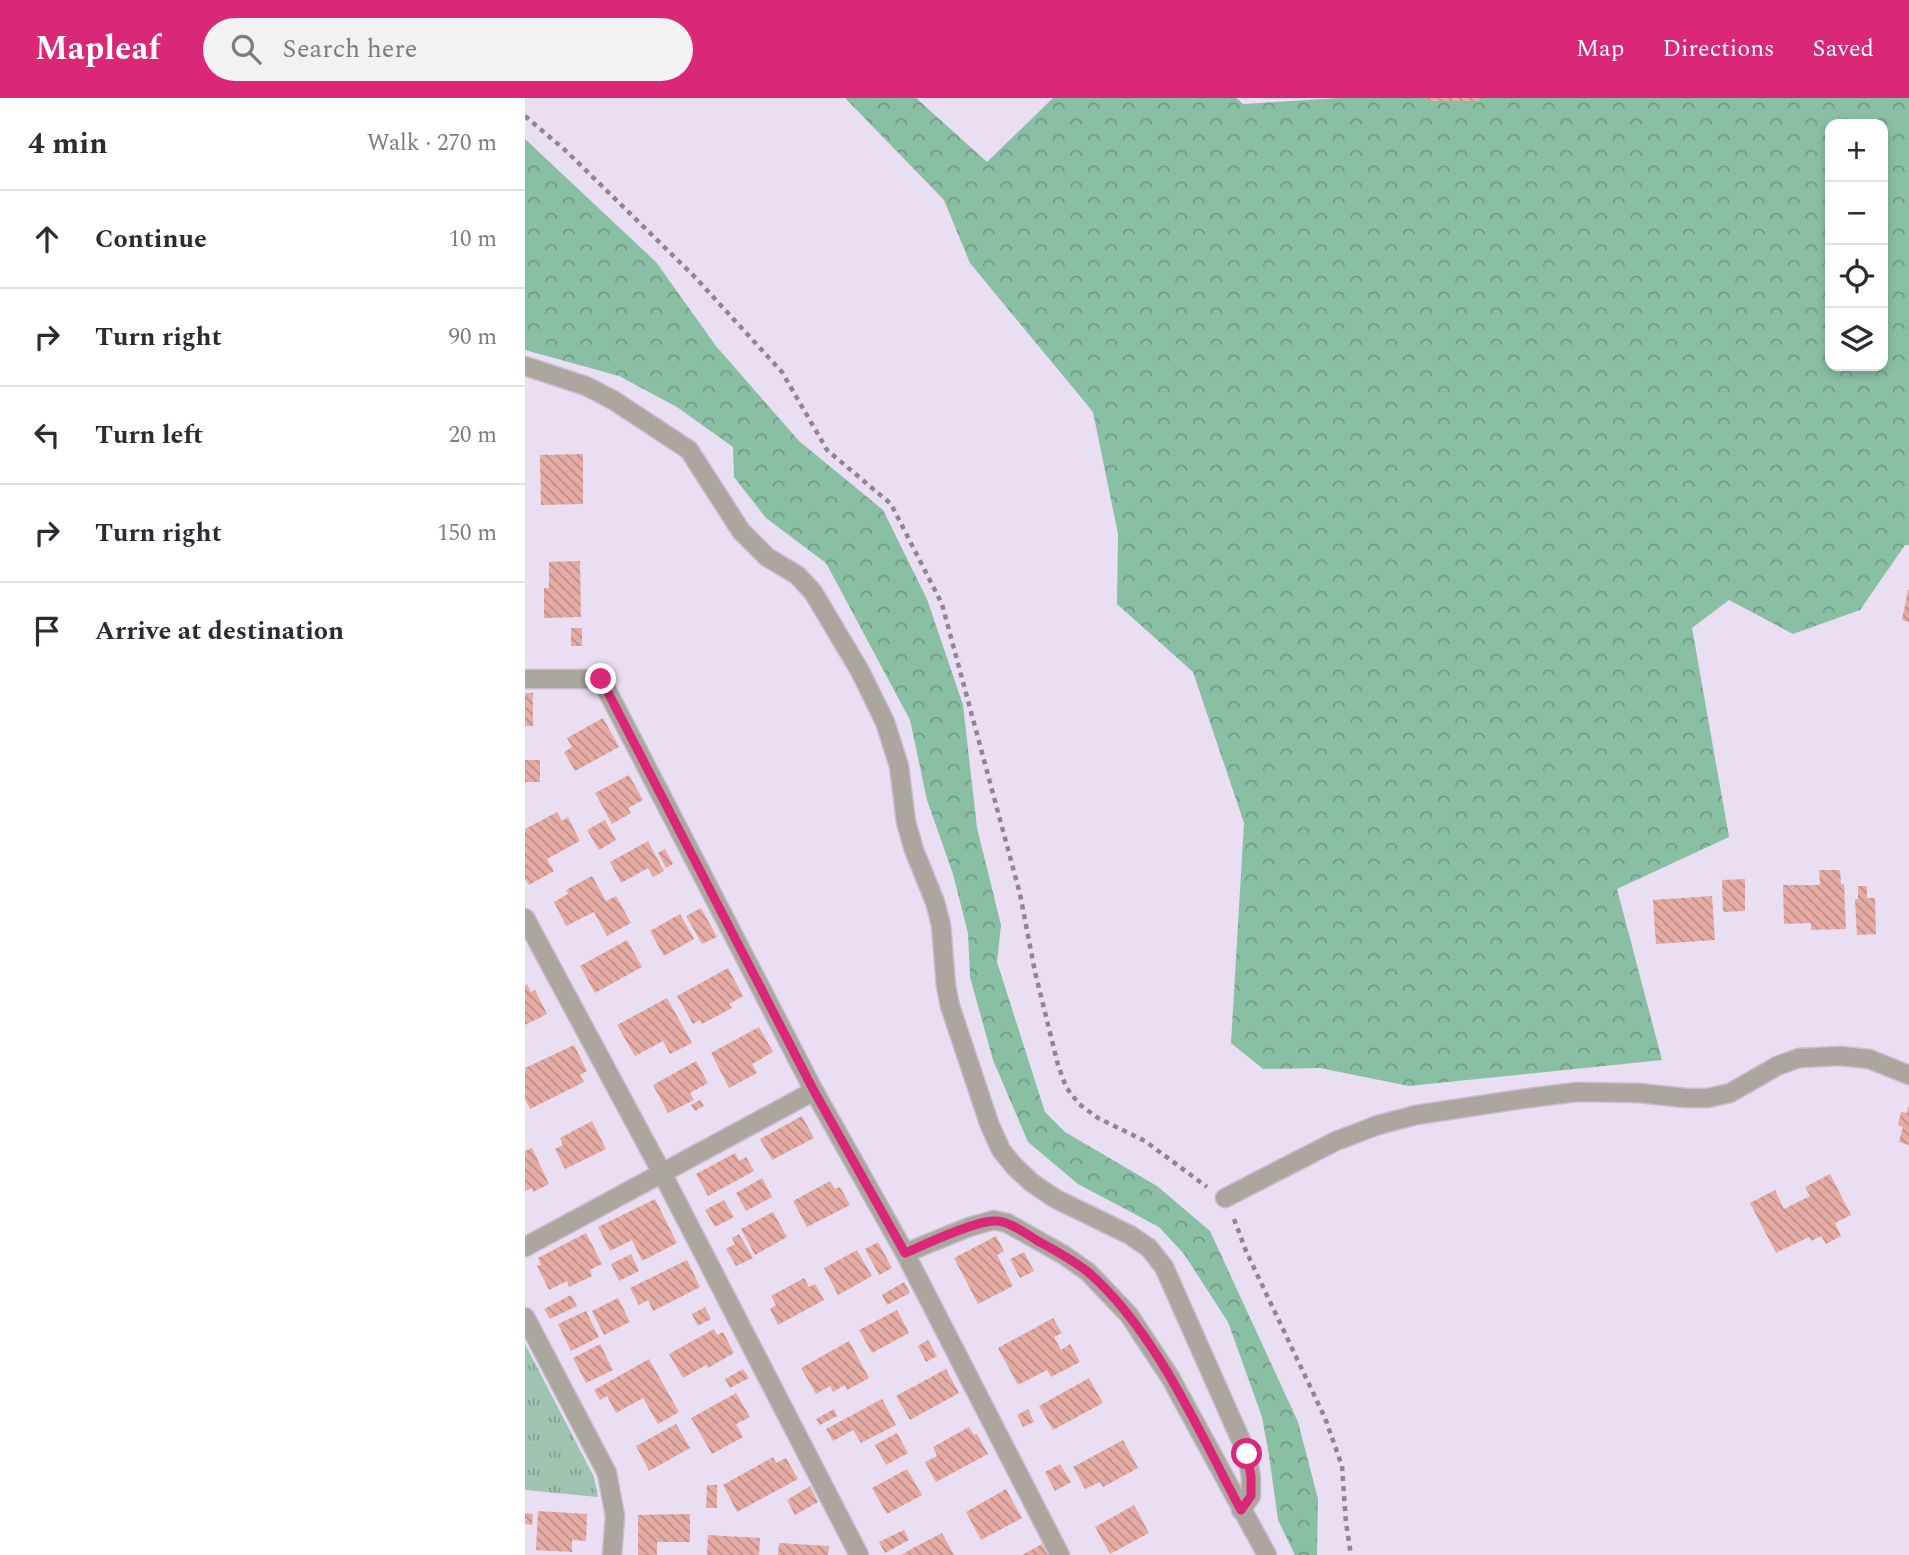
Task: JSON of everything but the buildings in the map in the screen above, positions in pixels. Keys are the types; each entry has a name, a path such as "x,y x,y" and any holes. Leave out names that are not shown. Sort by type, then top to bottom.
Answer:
{"street":[{"path":"525,366 586,386 613,400 689,450 741,531 767,556 797,575 813,592 860,671 885,722 899,766 906,822 941,925 950,1006 989,1123 1001,1150 1032,1183 1056,1199 1130,1235 1149,1248 1164,1267 1247,1454 1251,1496 1241,1510"},
{"path":"525,678 601,679 814,1091 905,1253 1060,1555"},
{"path":"525,918 663,1173 859,1555"},
{"path":"1226,1198 1336,1141 1378,1125 1416,1115 1577,1092 1708,1098 1730,1093 1777,1066 1799,1058 1840,1056 1869,1059 1909,1075"},
{"path":"525,1247 814,1091"},
{"path":"905,1253 969,1227 994,1220 1007,1223 1064,1255 1088,1272 1129,1315 1170,1377 1267,1555"},
{"path":"525,1317 607,1473 615,1516 612,1555"}],"path":[{"path":"525,116 565,150 693,275 782,372 827,450 891,503 942,604 1020,894 1035,972 1066,1087 1079,1104 1098,1118 1145,1141 1198,1181 1226,1198 1246,1251 1325,1418 1342,1466 1351,1555"}],"green space":[{"path":"845,98 916,98 987,162 1053,98 1236,98 1243,104 1340,98 1909,98 1909,545 1905,545 1860,610 1793,634 1729,600 1692,628 1729,837 1617,889 1662,1060 1409,1086 1320,1068 1263,1069 1231,1043 1244,823 1193,672 1117,604 1118,534 1093,412 970,263 944,200"},
{"path":"525,139 656,262 716,346 799,441 883,510 927,599 963,705 977,828 1001,925 997,962 1045,1112 1065,1132 1157,1186 1210,1231 1298,1422 1318,1499 1317,1555 1295,1555 1278,1520 1262,1417 1228,1322 1184,1254 1159,1227 1078,1184 1028,1142 993,1060 970,977 968,933 953,874 927,800 910,720 826,563 766,518 734,477 733,447 677,407 619,376 525,350"},
{"path":"525,1344 594,1477 598,1497 525,1490"}],"route":[{"path":"601,679 814,1091 905,1253 969,1227 994,1220 1007,1223 1064,1255 1088,1272 1129,1315 1170,1377 1241,1510 1251,1496 1247,1454"}]}
